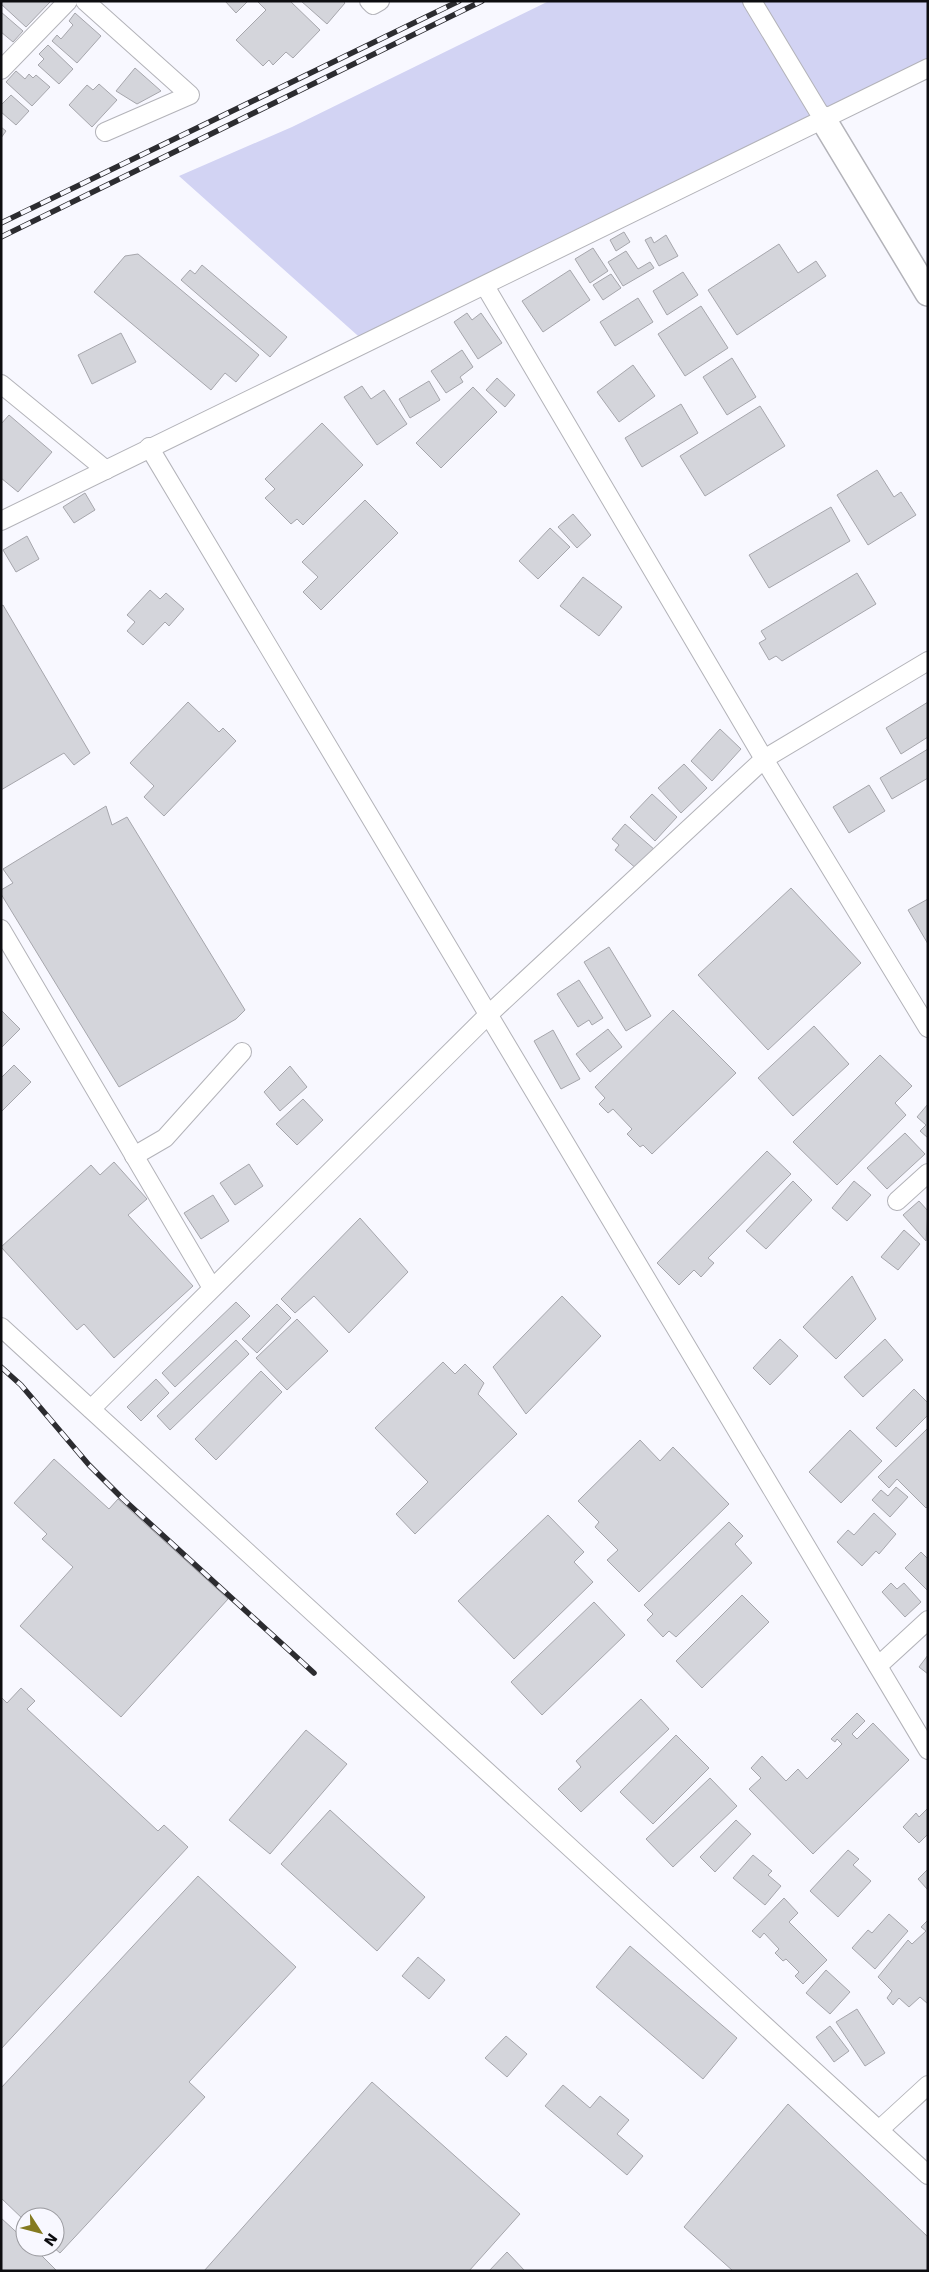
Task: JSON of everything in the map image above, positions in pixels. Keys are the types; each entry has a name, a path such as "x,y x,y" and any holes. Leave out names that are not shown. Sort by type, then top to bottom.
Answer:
{"street":[{"path":"1,70 68,1"},
{"path":"85,1 190,95 105,132"},
{"path":"368,1 373,5 380,1"},
{"path":"752,1 928,293"},
{"path":"1,520 928,68"},
{"path":"484,286 764,759 928,1028"},
{"path":"1,384 106,470"},
{"path":"149,447 928,1750"},
{"path":"91,1408 488,1015 764,759 928,661"},
{"path":"1,930 212,1288"},
{"path":"134,1156 165,1138 242,1052"},
{"path":"897,1201 928,1173"},
{"path":"1,1327 928,2175"},
{"path":"878,1666 928,1620"},
{"path":"879,2130 928,2085"}],"shaded area":[{"path":"549,1 928,1 928,68 366,343 179,176 292,127"}],"building":[{"path":"3,1 51,1 26,27 1,4"},
{"path":"225,1 248,1 236,13"},
{"path":"257,1 290,1 320,30 293,58 286,52 273,65 269,60 263,66 236,40 266,10"},
{"path":"301,1 343,1 345,3 327,24"},
{"path":"1,12 23,31 13,42 1,32"},
{"path":"75,13 101,36 77,63 52,41 57,35 61,39 73,25 69,21"},
{"path":"48,45 73,69 59,84 38,65 44,59 39,54"},
{"path":"135,68 161,91 137,104 116,91"},
{"path":"16,71 25,79 29,74 33,78 36,75 50,87 32,106 6,82"},
{"path":"99,84 117,100 92,127 69,105 87,85 93,90"},
{"path":"11,95 29,111 16,125 1,112 1,105"},
{"path":"1,127 6,131 1,138"},
{"path":"624,232 630,242 616,251 610,240"},
{"path":"666,235 678,256 659,266 645,240 651,237 654,243"},
{"path":"779,244 798,273 816,261 826,276 737,335 708,290"},
{"path":"593,248 608,271 590,283 575,259"},
{"path":"626,251 638,269 650,262 654,268 623,286 608,262"},
{"path":"138,254 259,355 236,382 225,373 211,390 94,292 125,256"},
{"path":"202,265 287,337 270,357 181,280 190,270 195,274"},
{"path":"570,270 590,300 543,332 522,301"},
{"path":"683,272 698,295 667,315 653,291"},
{"path":"611,274 621,288 603,300 593,285"},
{"path":"638,298 653,322 615,346 600,322"},
{"path":"701,306 728,348 685,376 658,334"},
{"path":"467,313 472,320 481,313 502,343 478,359 454,322"},
{"path":"121,333 136,362 92,384 78,355"},
{"path":"462,350 473,367 460,377 463,382 446,393 431,371"},
{"path":"732,358 756,397 727,415 703,377"},
{"path":"633,365 655,396 619,422 597,392"},
{"path":"497,378 515,395 505,407 486,390"},
{"path":"429,381 440,400 410,418 399,399"},
{"path":"362,386 371,399 384,390 407,424 377,445 344,397"},
{"path":"473,387 497,412 441,468 416,443"},
{"path":"681,404 698,433 642,467 625,438"},
{"path":"760,406 785,446 705,496 680,456"},
{"path":"9,415 52,452 18,492 1,478 1,424"},
{"path":"322,423 363,465 303,525 297,519 291,524 265,498 275,489 265,479"},
{"path":"877,470 894,497 901,492 916,515 868,545 837,495"},
{"path":"85,493 95,510 74,523 63,507"},
{"path":"365,500 398,533 321,610 303,592 318,577 302,562"},
{"path":"831,507 850,541 769,588 749,555"},
{"path":"573,514 591,535 577,548 558,527"},
{"path":"550,528 570,547 538,579 519,561"},
{"path":"27,536 39,559 16,572 3,550"},
{"path":"857,573 876,604 782,661 776,656 769,660 759,643 766,639 761,631"},
{"path":"583,577 622,607 599,636 560,606"},
{"path":"150,590 160,599 166,593 184,609 169,626 165,622 143,645 127,631 135,622 127,615"},
{"path":"3,605 90,753 74,765 64,753 1,790 1,606"},
{"path":"188,702 219,732 223,728 236,741 164,816 144,797 154,786 130,763"},
{"path":"928,702 928,737 901,754 886,728"},
{"path":"720,729 741,749 712,781 691,761"},
{"path":"928,749 928,778 892,799 880,778"},
{"path":"684,764 707,788 681,813 658,788"},
{"path":"869,785 885,811 849,833 833,807"},
{"path":"652,794 677,817 655,841 630,817"},
{"path":"106,806 112,825 127,817 245,1010 236,1019 119,1087 1,894 1,890 13,883 3,869"},
{"path":"625,824 655,850 638,870 615,850 619,845 612,839"},
{"path":"791,888 861,963 768,1050 698,975"},
{"path":"928,899 928,944 908,910"},
{"path":"609,947 651,1016 626,1031 584,962"},
{"path":"579,980 603,1018 592,1025 589,1020 578,1027 557,994"},
{"path":"1,1010 20,1029 1,1048"},
{"path":"673,1010 736,1073 652,1154 643,1145 640,1147 627,1134 632,1129 613,1109 608,1113 599,1104 605,1098 595,1087"},
{"path":"814,1026 849,1064 793,1116 758,1078"},
{"path":"608,1029 622,1047 590,1072 576,1054"},
{"path":"553,1030 580,1079 561,1089 534,1041"},
{"path":"880,1055 912,1086 895,1103 906,1115 837,1185 793,1142"},
{"path":"14,1065 31,1082 1,1112 1,1078"},
{"path":"290,1066 307,1087 280,1111 264,1092"},
{"path":"303,1099 323,1120 297,1145 276,1124"},
{"path":"928,1104 928,1138 920,1131 926,1125 917,1117"},
{"path":"905,1133 925,1154 887,1189 867,1168"},
{"path":"767,1151 791,1174 708,1258 714,1263 701,1277 694,1270 679,1285 657,1263"},
{"path":"114,1162 147,1199 128,1215 193,1286 114,1358 84,1324 77,1330 1,1247 91,1165 100,1175"},
{"path":"249,1164 263,1186 235,1205 220,1183"},
{"path":"793,1181 812,1200 766,1249 746,1231"},
{"path":"854,1181 871,1195 847,1221 832,1208"},
{"path":"213,1195 229,1221 201,1239 184,1213"},
{"path":"919,1201 928,1211 926,1241 903,1215"},
{"path":"360,1218 408,1272 349,1333 314,1296 295,1313 281,1299"},
{"path":"904,1230 920,1244 898,1270 881,1257"},
{"path":"852,1276 876,1319 836,1359 803,1327"},
{"path":"562,1296 601,1336 526,1414 493,1367"},
{"path":"236,1302 250,1316 175,1387 162,1373"},
{"path":"277,1304 291,1318 257,1353 242,1339"},
{"path":"297,1319 328,1351 287,1390 256,1358"},
{"path":"780,1339 798,1356 770,1385 753,1368"},
{"path":"885,1339 903,1360 863,1397 844,1377"},
{"path":"236,1340 249,1354 170,1430 157,1416"},
{"path":"443,1362 455,1374 465,1364 484,1383 478,1394 517,1434 415,1534 396,1514 428,1482 375,1428"},
{"path":"261,1371 282,1392 216,1460 195,1439"},
{"path":"156,1379 169,1393 141,1421 127,1407"},
{"path":"914,1389 928,1403 928,1415 896,1447 876,1428"},
{"path":"928,1428 928,1506 926,1508 897,1479 889,1488 878,1477"},
{"path":"850,1430 882,1461 841,1503 809,1472"},
{"path":"640,1440 660,1461 673,1447 729,1504 639,1592 607,1560 618,1550 595,1527 599,1522 578,1501"},
{"path":"54,1459 109,1509 118,1499 228,1599 121,1717 20,1626 73,1567 42,1539 47,1534 14,1503"},
{"path":"896,1487 908,1497 890,1517 872,1500 881,1490 888,1496"},
{"path":"874,1513 896,1534 879,1554 876,1551 862,1566 837,1542 848,1530 854,1535"},
{"path":"548,1515 584,1552 574,1562 593,1582 514,1659 458,1601"},
{"path":"729,1522 743,1536 735,1544 752,1563 676,1637 669,1631 663,1637 647,1620 653,1614 644,1605"},
{"path":"921,1552 928,1559 928,1591 905,1568"},
{"path":"891,1583 897,1589 904,1583 921,1602 905,1617 882,1592"},
{"path":"742,1595 769,1622 702,1688 676,1661"},
{"path":"594,1602 625,1635 542,1715 511,1682"},
{"path":"928,1655 928,1674 919,1667"},
{"path":"21,1688 35,1701 27,1709 158,1831 164,1825 188,1847 1,2049 1,1697 7,1703"},
{"path":"641,1699 669,1729 581,1812 558,1789 581,1767 576,1761"},
{"path":"857,1713 865,1721 852,1734 857,1739 873,1723 909,1760 813,1854 749,1789 761,1778 751,1768 762,1756 786,1781 798,1769 807,1779 842,1744 837,1739 835,1742 831,1739"},
{"path":"306,1730 347,1764 270,1854 229,1820"},
{"path":"676,1735 709,1768 653,1824 620,1792"},
{"path":"710,1778 737,1806 673,1867 646,1839"},
{"path":"928,1808 928,1834 919,1843 903,1827 916,1813 919,1817"},
{"path":"330,1810 425,1897 377,1951 281,1864"},
{"path":"736,1820 751,1834 715,1872 700,1857"},
{"path":"848,1850 859,1859 853,1865 871,1881 838,1917 810,1891"},
{"path":"753,1855 772,1871 768,1875 781,1886 765,1905 733,1878"},
{"path":"928,1869 928,1890 918,1879"},
{"path":"198,1876 296,1967 189,2082 205,2097 65,2248 65,2207 15,2207 15,2211 1,2198 1,2088"},
{"path":"784,1898 798,1913 789,1922 827,1960 803,1984 795,1976 799,1972 786,1959 783,1961 775,1953 779,1949 764,1933 760,1938 752,1931"},
{"path":"889,1914 908,1931 875,1969 852,1948 868,1930 872,1933"},
{"path":"928,1920 928,2004 920,1997 909,2007 899,1998 893,2005 887,1998 892,1991 878,1977 908,1940 912,1944 926,1931 921,1927"},
{"path":"630,1946 737,2038 703,2079 596,1987"},
{"path":"418,1957 445,1980 429,1999 402,1976"},
{"path":"826,1970 850,1992 830,2014 806,1993"},
{"path":"857,2009 885,2053 865,2066 836,2022"},
{"path":"830,2026 849,2051 834,2062 816,2037"},
{"path":"506,2036 527,2054 507,2077 485,2058"},
{"path":"372,2082 520,2214 469,2271 204,2271"},
{"path":"563,2085 590,2108 600,2096 629,2120 617,2134 643,2156 627,2175 545,2106"},
{"path":"788,2104 928,2237 928,2271 733,2271 684,2227"},
{"path":"1,2218 15,2231 15,2257 43,2257 57,2271 1,2271"},
{"path":"507,2252 525,2271 489,2271"}],"railway":[{"path":"1,223 459,1"},
{"path":"1,237 482,1"},
{"path":"1,1367 21,1385 89,1465 123,1499 314,1673"}]}
